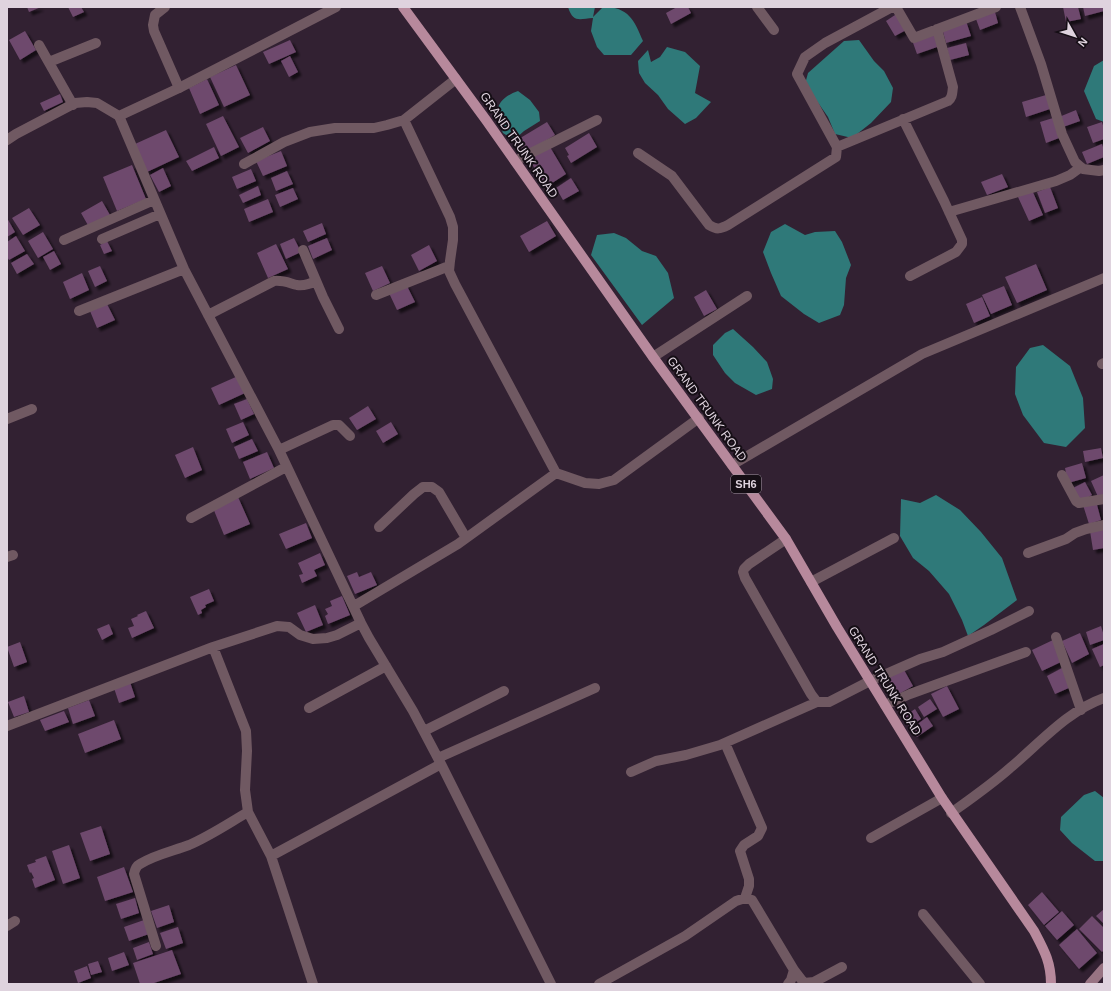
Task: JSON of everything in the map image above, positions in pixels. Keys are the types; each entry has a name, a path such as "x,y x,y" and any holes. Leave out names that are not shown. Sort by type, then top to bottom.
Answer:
{"main road":[{"name":"GRAND TRUNK ROAD","path":"403,7 515,161 653,357 786,539 870,681 951,813 1043,947 1049,964 1051,984"},
{"path":"1090,984 1104,968"}],"street":[{"path":"165,7 155,15 152,25 179,88"},
{"path":"119,116 179,88 336,7"},
{"path":"757,7 774,30"},
{"path":"638,153 672,176 709,225 720,229 728,226 836,156 837,147 797,74 804,57 825,43 892,7"},
{"path":"896,7 914,38 996,7"},
{"path":"1020,7 1041,64 1062,134 1075,162 1083,169 1099,171 1104,170"},
{"path":"837,147 951,99 952,87 937,29"},
{"path":"49,62 96,43"},
{"path":"39,45 73,105"},
{"path":"244,164 284,142 310,132 335,128 374,128 404,120 456,79"},
{"path":"7,140 75,103 97,103 119,116 184,269 279,450 361,623 413,711 440,761 551,984"},
{"path":"903,119 950,212 962,240 962,244 956,252 910,276"},
{"path":"404,120 450,217 453,227 449,271 556,473 585,483 599,484 614,480 699,418"},
{"path":"515,161 597,120"},
{"path":"950,212 1056,181 1070,175 1081,167"},
{"path":"64,240 154,200"},
{"path":"102,239 160,214"},
{"path":"303,250 339,328"},
{"path":"376,295 450,266"},
{"path":"79,311 184,269"},
{"path":"732,466 922,354 1104,278"},
{"path":"208,315 274,281 282,280 298,285 306,285 316,281"},
{"path":"653,357 747,296"},
{"path":"7,419 32,409"},
{"path":"279,450 333,425 339,425 350,436"},
{"path":"191,518 286,466"},
{"path":"354,606 458,544 556,473"},
{"path":"1062,475 1076,501 1079,503 1104,500"},
{"path":"379,527 423,487 432,487 439,492 466,538"},
{"path":"1028,553 1066,539 1075,533 1104,525"},
{"path":"811,582 894,538"},
{"path":"786,539 749,564 743,572 811,694 817,702"},
{"path":"631,772 656,761 686,756 725,743 817,702 829,702 870,681 920,659 957,646 1028,611"},
{"path":"7,726 213,647 277,626 289,627 300,635 313,639 327,638 337,635 361,623"},
{"path":"1056,638 1081,710"},
{"path":"213,647 246,731 246,790 248,812 271,856 313,984"},
{"path":"885,704 1026,652"},
{"path":"309,708 386,666"},
{"path":"271,856 440,761 594,688"},
{"path":"424,731 504,691"},
{"path":"951,813 1010,768 1073,714 1104,698"},
{"path":"725,743 762,828 758,836 744,845 740,851 749,879 749,886 745,898"},
{"path":"871,838 942,798"},
{"path":"156,946 134,874 135,869 139,864 151,858 189,845 208,836 248,812"},
{"path":"599,984 685,936 736,901 745,898 752,900 794,970 804,983 814,982 842,967"},
{"path":"923,914 980,984"},
{"path":"788,984 794,970"}],"shaded area":[{"path":"568,7 595,7 593,17 603,7 619,9 625,12 633,21 643,41 631,55 604,55 597,47 591,31 593,18 574,18"},
{"path":"859,40 874,61 884,71 893,88 891,102 871,123 852,138 835,134 828,117 805,84 808,73 844,41"},
{"path":"667,47 685,52 700,66 695,93 711,102 696,118 685,124 668,109 658,95 645,83 639,73 638,61 648,50 651,62 660,57"},
{"path":"1104,60 1104,122 1096,119 1084,91 1094,66"},
{"path":"518,91 530,100 539,112 540,121 524,131 514,140 503,133 498,122 497,110 503,99"},
{"path":"785,224 805,235 815,232 835,231 842,242 851,265 846,278 844,305 840,315 819,323 804,314 781,296 763,252 771,232"},
{"path":"614,233 626,238 642,251 656,256 668,273 674,298 642,325 591,255 597,235"},
{"path":"733,329 767,362 773,379 772,389 756,395 735,383 725,373 713,355 713,345 725,333"},
{"path":"1043,345 1070,366 1083,398 1085,428 1066,447 1044,443 1023,415 1015,394 1016,367 1030,348"},
{"path":"936,495 960,510 981,532 1002,558 1017,600 968,636 949,594 929,571 913,558 900,536 901,499 920,503"},
{"path":"1095,791 1104,798 1104,861 1095,861 1072,843 1060,830 1061,817 1084,795"}],"building":[{"path":"27,7 41,7 29,12"},
{"path":"68,7 81,7 84,12 73,17"},
{"path":"677,7 688,7 691,13 671,24 666,13"},
{"path":"1063,7 1078,7 1081,19 1066,22"},
{"path":"1083,7 1104,7 1104,11 1085,16"},
{"path":"995,12 998,23 980,30 976,19"},
{"path":"898,13 908,29 895,36 886,21"},
{"path":"966,21 971,36 946,43 942,28"},
{"path":"25,31 36,50 20,60 9,40"},
{"path":"935,33 940,46 917,54 912,40"},
{"path":"290,40 296,52 269,64 263,52"},
{"path":"966,43 969,55 950,60 947,48"},
{"path":"290,56 298,72 289,77 281,61"},
{"path":"236,65 250,95 224,107 210,77"},
{"path":"207,79 219,105 200,114 189,88"},
{"path":"60,94 63,102 44,111 40,103"},
{"path":"1046,95 1050,109 1026,117 1022,102"},
{"path":"1076,110 1080,121 1063,127 1059,117"},
{"path":"223,116 239,147 221,156 206,124"},
{"path":"1053,118 1059,138 1046,143 1040,122"},
{"path":"547,122 555,135 524,154 517,140"},
{"path":"1102,122 1104,139 1093,143 1087,127"},
{"path":"263,127 270,141 248,153 240,138"},
{"path":"166,130 179,157 147,172 135,144"},
{"path":"589,133 597,147 571,163 565,148"},
{"path":"1102,144 1104,157 1087,164 1082,152"},
{"path":"214,147 219,158 192,171 186,161"},
{"path":"550,147 566,174 546,187 529,159"},
{"path":"281,151 287,166 263,176 256,161"},
{"path":"132,165 146,199 117,211 103,177"},
{"path":"163,168 171,186 159,192 150,175"},
{"path":"251,169 256,181 237,189 232,177"},
{"path":"287,171 293,184 276,191 271,178"},
{"path":"1002,174 1008,187 987,195 981,182"},
{"path":"571,178 579,191 563,200 556,188"},
{"path":"258,186 261,195 243,203 239,195"},
{"path":"1050,187 1058,208 1045,213 1037,192"},
{"path":"293,188 298,199 280,207 275,195"},
{"path":"1032,190 1043,215 1029,221 1018,197"},
{"path":"268,199 273,212 249,222 244,209"},
{"path":"102,201 110,215 89,227 81,213"},
{"path":"29,208 40,225 23,235 12,218"},
{"path":"7,218 15,232 7,237"},
{"path":"547,221 556,236 529,252 520,236"},
{"path":"322,223 326,234 308,242 303,231"},
{"path":"43,232 53,249 38,258 28,241"},
{"path":"16,236 25,251 9,260 7,257 7,242"},
{"path":"294,238 301,252 286,259 280,244"},
{"path":"327,238 332,250 313,259 308,246"},
{"path":"107,241 112,251 104,254 100,245"},
{"path":"276,244 288,269 268,278 257,253"},
{"path":"429,245 437,261 419,271 411,255"},
{"path":"54,251 61,264 50,270 43,257"},
{"path":"27,254 34,264 17,274 11,263"},
{"path":"1036,264 1047,290 1017,303 1005,277"},
{"path":"100,266 107,281 95,287 88,271"},
{"path":"382,266 390,283 373,291 365,273"},
{"path":"82,273 89,290 70,299 63,282"},
{"path":"406,284 415,302 397,310 389,293"},
{"path":"1004,286 1012,305 991,314 982,295"},
{"path":"706,290 717,309 704,316 694,297"},
{"path":"982,297 990,316 974,323 966,304"},
{"path":"107,304 115,320 97,328 90,311"},
{"path":"238,376 245,393 219,405 211,388"},
{"path":"247,399 254,414 241,420 234,404"},
{"path":"368,406 376,419 357,430 349,418"},
{"path":"243,422 249,435 232,443 226,429"},
{"path":"391,422 398,434 383,443 376,431"},
{"path":"252,439 258,451 239,459 234,447"},
{"path":"193,447 202,470 185,478 175,455"},
{"path":"1101,448 1103,458 1085,462 1083,451"},
{"path":"267,452 274,468 250,479 243,462"},
{"path":"1082,463 1086,478 1068,483 1065,468"},
{"path":"1104,475 1104,497 1099,499 1091,481"},
{"path":"1085,482 1092,495 1080,502 1073,488"},
{"path":"238,497 250,524 224,535 213,508"},
{"path":"1096,501 1101,520 1089,524 1083,505"},
{"path":"306,523 312,538 286,549 279,534"},
{"path":"1104,529 1104,548 1093,550 1090,531"},
{"path":"320,553 325,565 314,570 317,576 302,583 299,575 303,574 298,563"},
{"path":"357,572 359,577 371,572 377,585 355,594 347,576"},
{"path":"209,589 214,601 205,605 206,607 201,610 202,613 198,615 190,597"},
{"path":"342,596 350,615 328,624 325,616 328,614 325,609 332,606 330,601"},
{"path":"315,605 323,625 306,632 297,613"},
{"path":"146,611 154,628 132,638 128,628 134,626 131,619"},
{"path":"109,624 113,634 102,640 97,629"},
{"path":"1101,626 1104,640 1090,645 1086,632"},
{"path":"1080,633 1089,654 1072,663 1062,641"},
{"path":"1053,640 1063,661 1042,671 1032,650"},
{"path":"20,642 27,662 14,667 7,647"},
{"path":"1104,644 1104,665 1100,667 1092,649"},
{"path":"903,668 913,686 897,695 887,678"},
{"path":"1062,668 1071,687 1055,694 1047,676"},
{"path":"129,679 135,697 119,703 113,685"},
{"path":"947,686 959,709 943,717 931,694"},
{"path":"24,696 29,712 14,717 8,702"},
{"path":"930,699 937,709 924,717 918,707"},
{"path":"89,700 95,716 73,724 68,708"},
{"path":"915,709 921,719 909,727 903,717"},
{"path":"64,711 69,722 45,731 40,720"},
{"path":"927,717 933,726 917,737 911,729"},
{"path":"114,720 121,739 85,753 78,734"},
{"path":"101,826 110,854 90,861 80,833"},
{"path":"69,845 80,878 63,884 52,851"},
{"path":"46,856 55,880 35,888 32,879 34,878 27,865"},
{"path":"124,867 133,892 105,901 97,877"},
{"path":"1042,892 1059,912 1044,925 1028,905"},
{"path":"135,898 139,913 121,919 116,904"},
{"path":"169,905 174,922 157,928 151,911"},
{"path":"1104,909 1104,924 1096,916"},
{"path":"1062,911 1074,925 1057,940 1045,926"},
{"path":"1092,916 1104,928 1104,950 1102,952 1079,929"},
{"path":"144,920 149,934 129,941 124,927"},
{"path":"178,927 183,943 166,949 160,933"},
{"path":"1077,929 1097,953 1079,969 1059,945"},
{"path":"149,942 153,954 137,960 133,948"},
{"path":"172,950 181,974 151,984 140,984 133,963"},
{"path":"124,952 129,965 112,971 108,958"},
{"path":"98,961 102,972 91,975 88,964"},
{"path":"87,966 91,978 78,983 74,971"}]}
